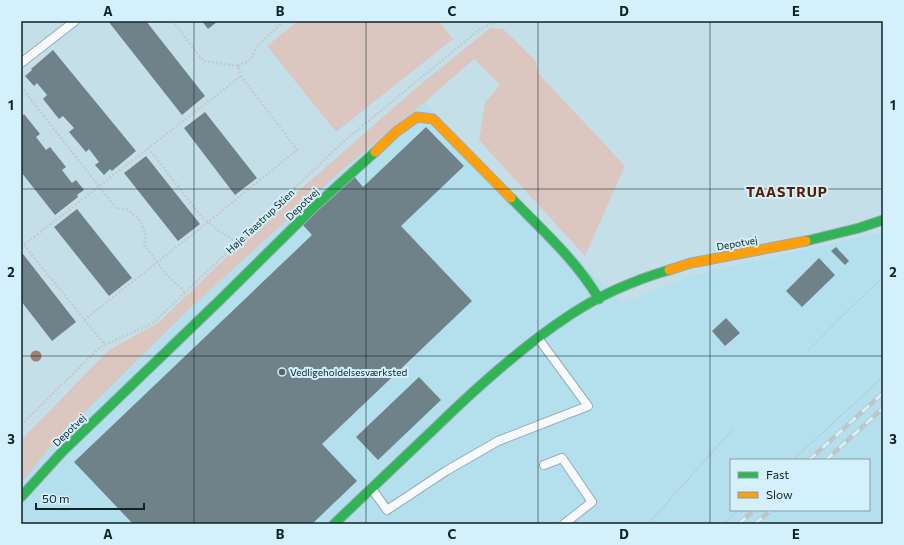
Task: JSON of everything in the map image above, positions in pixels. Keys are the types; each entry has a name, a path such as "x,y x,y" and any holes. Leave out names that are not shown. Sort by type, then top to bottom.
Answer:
{"street":[{"name":"Depotvej","path":"21,497 62,452 312,209 396,132 417,117 433,119 566,254 587,279 599,299"},
{"name":"Depotvej","path":"334,524 480,386 538,337 571,314 643,278 691,262 796,244 860,228 883,220"}],"lane":[{"path":"21,63 75,21"},
{"path":"372,489 387,510 446,471 498,442 588,406 538,337"},
{"path":"544,465 562,458 592,502 564,524"}],"path":[{"path":"173,21 203,61 238,66 251,60 257,46 284,21"},
{"name":"Høje Taastrup Stien","path":"21,425 100,347 153,323 343,142 480,29 490,24 503,21"},
{"path":"84,320 297,150 241,76 238,66"},
{"path":"105,345 22,246 241,76"},
{"path":"21,87 116,208 126,209 138,218 146,233 144,244 165,273 184,292"},
{"path":"148,148 202,217 216,229 237,242"}],"shaded area":[{"path":"298,21 439,21 453,39 336,132 267,46"},
{"path":"490,28 503,29 535,60 539,74 625,166 585,256 479,140 485,103 500,85 474,59 425,102 343,169 184,314 53,444 21,483 21,440 109,350 158,323 262,223 416,88"},
{"path":"425,102 622,304 693,275 883,232 883,524 21,524 21,483 53,444 184,314 343,169"}],"building":[{"path":"108,21 146,21 205,96 182,115"},
{"path":"202,21 218,21 208,29"},
{"path":"53,50 136,151 112,171 110,169 104,175 95,165 99,162 89,149 86,152 69,132 74,128 63,116 59,119 43,99 47,95 37,83 34,86 25,76"},
{"path":"205,112 257,178 235,195 184,128"},
{"path":"24,114 40,134 36,137 46,150 50,147 66,167 62,170 72,183 76,180 84,190 77,195 78,197 55,215 21,172 21,117"},
{"name":"Vedligeholdelsesværksted","path":"426,127 464,166 401,226 472,301 322,444 357,481 312,524 133,524 74,462 312,235 302,224 353,175 363,187"},
{"path":"146,156 200,224 178,241 124,173"},
{"path":"77,209 132,278 109,296 54,227"},
{"path":"836,247 849,261 845,265 831,251"},
{"path":"23,254 76,322 52,341 21,301 21,255"},
{"path":"819,258 835,275 802,307 786,291"},
{"path":"726,318 740,333 725,346 712,331"},
{"path":"419,377 441,400 378,460 356,437"}],"tram line":[{"path":"807,352 883,277"},
{"path":"794,459 883,377"},
{"path":"648,524 732,430"},
{"path":"724,524 738,511"}],"railway":[{"path":"810,459 883,393"},
{"path":"827,459 883,408"},
{"path":"739,524 753,511"},
{"path":"755,524 770,511"}],"traffic: fast":[{"path":"21,497 62,452 312,209 375,152"},
{"path":"511,198 569,258 580,271 599,299"},
{"path":"806,241 859,228 883,220"},
{"path":"334,524 467,398 534,340 593,301 643,278 669,270"}],"traffic: slow":[{"path":"375,152 396,132 417,117 433,119 511,198"},
{"path":"669,270 691,263 806,241"}],"place":[{"name":"Vedligeholdelsesværksted","path":"282,372"}],"district":[{"name":"TAASTRUP","path":"787,192"}]}
